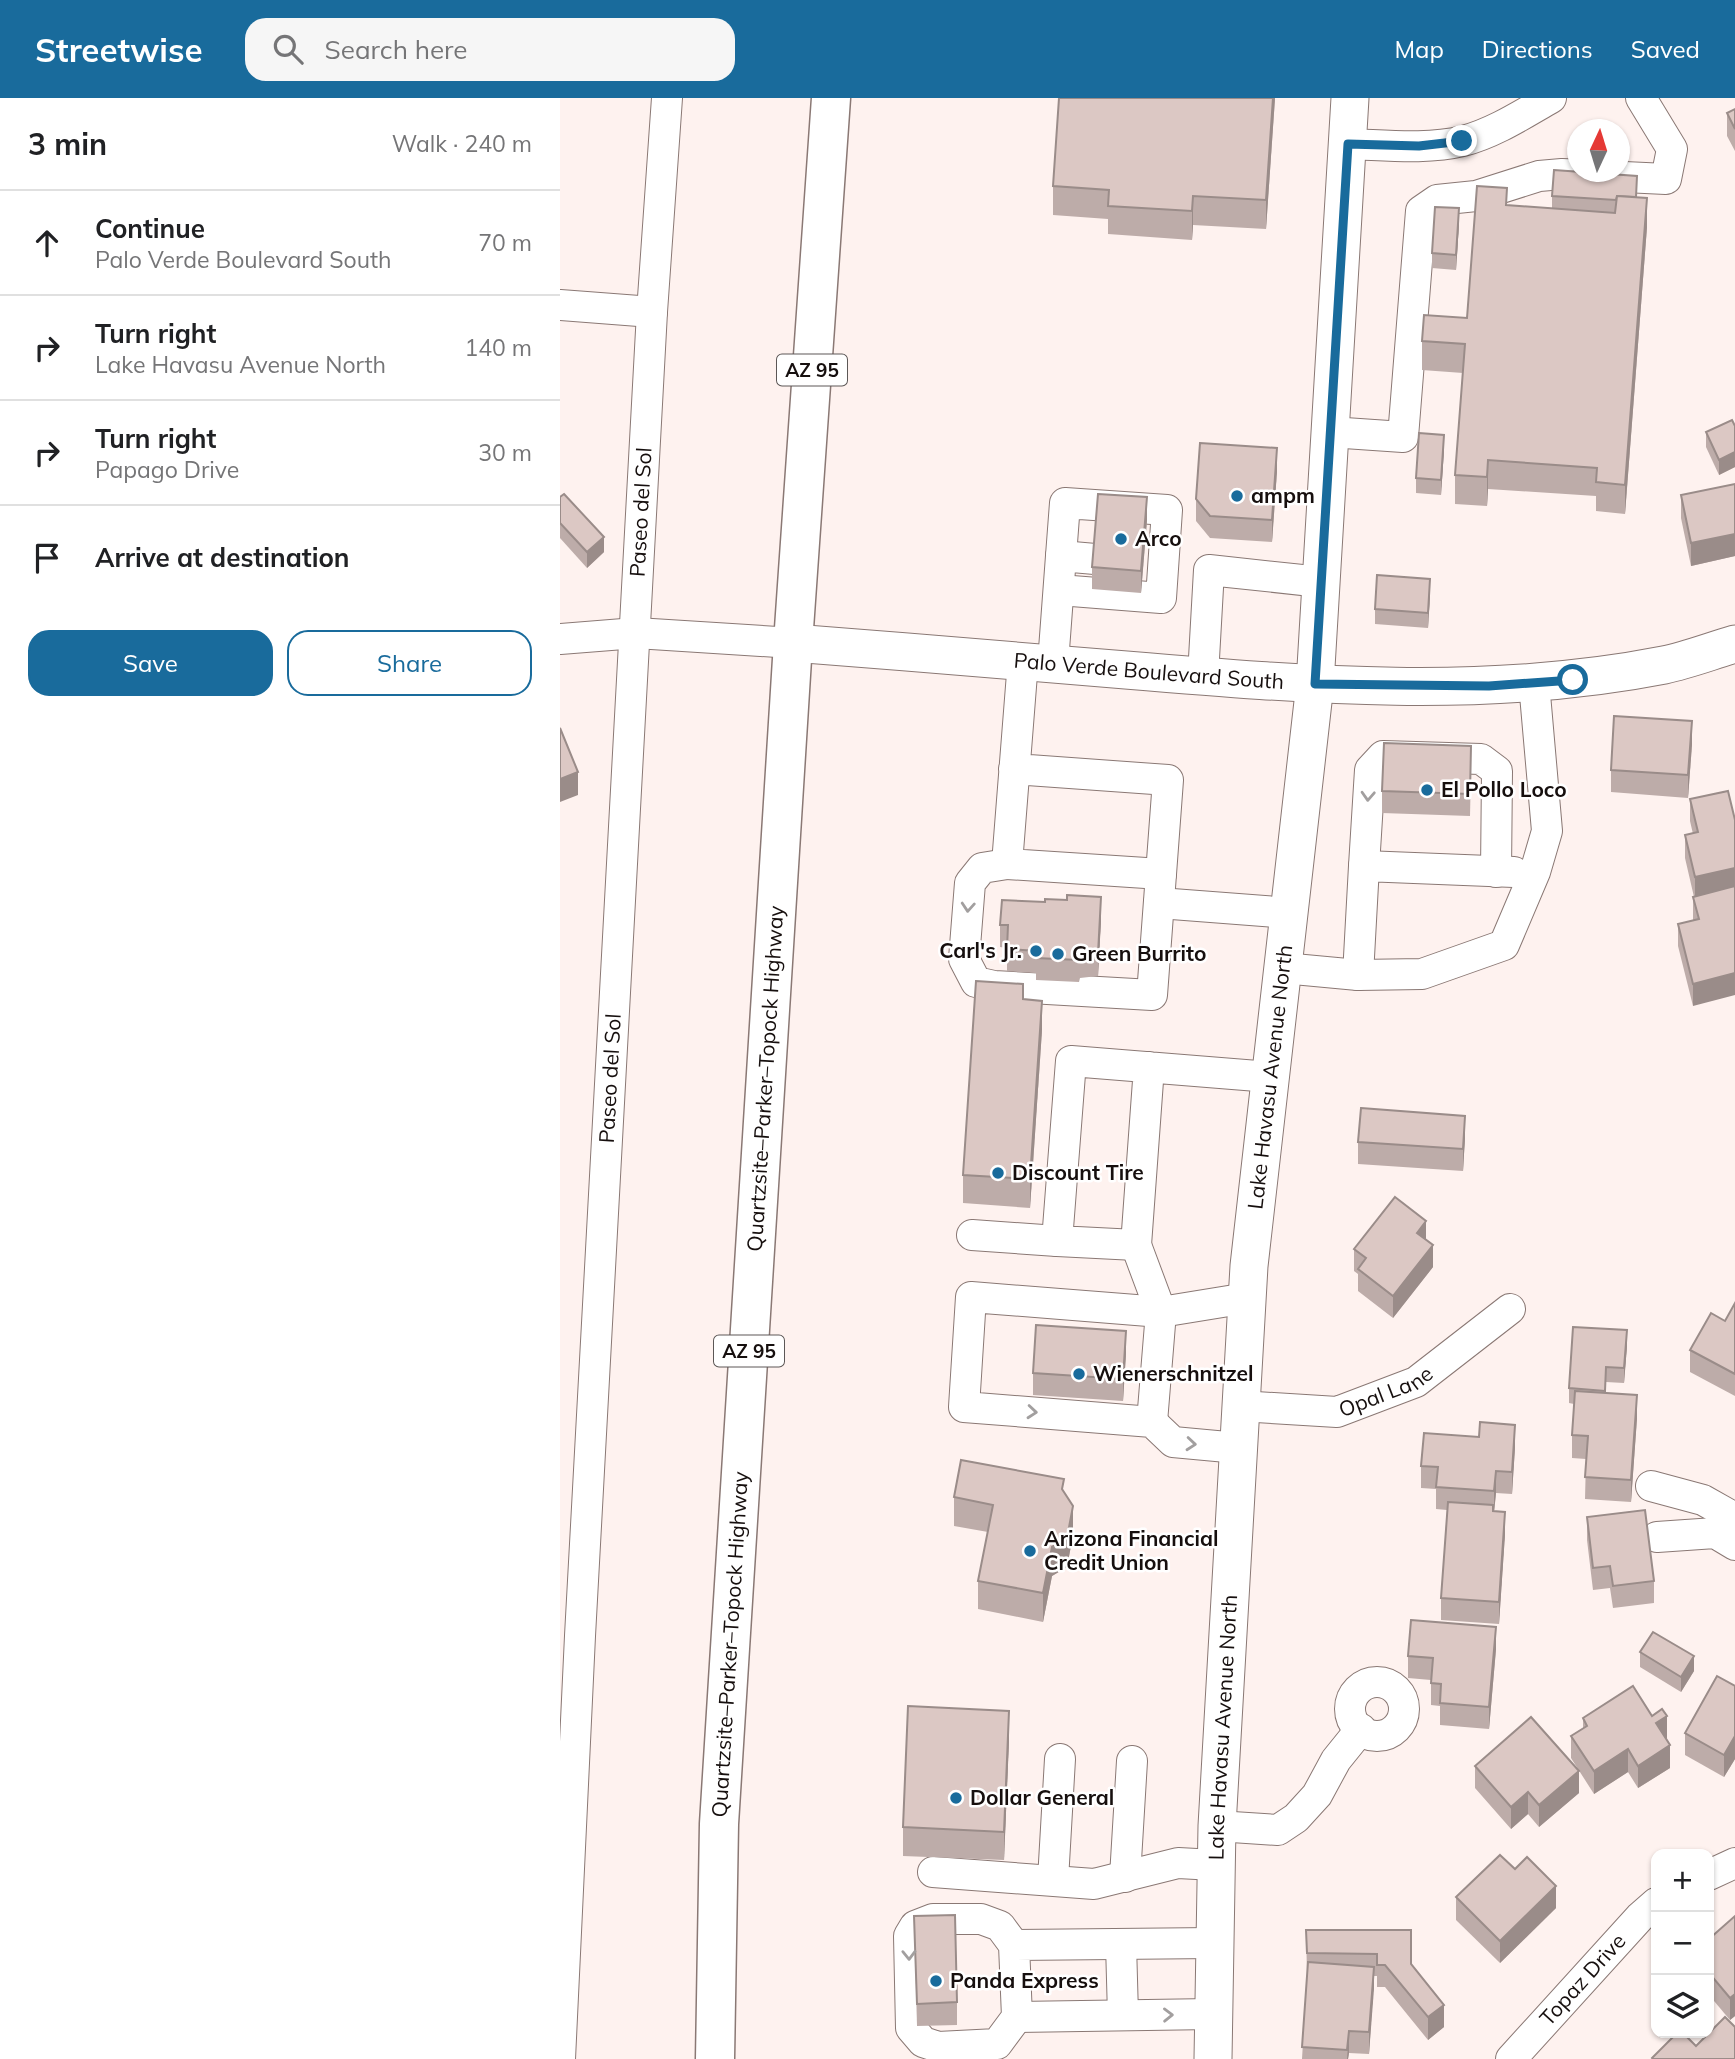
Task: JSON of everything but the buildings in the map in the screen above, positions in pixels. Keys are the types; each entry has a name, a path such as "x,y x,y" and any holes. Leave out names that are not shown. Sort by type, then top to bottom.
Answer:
{"highway":[{"name":"Quartzsite–Parker–Topock Highway","path":"715,2059 719,1824 793,643 831,98"}],"main road":[{"name":"Lake Havasu Avenue North","path":"1213,2059 1215,1865 1247,1298 1315,684 1350,98"},
{"name":"Palo Verde Boulevard South","path":"793,643 1203,676 1403,687 1534,683 1666,664 1735,645"}],"street":[{"name":"Paseo del Sol","path":"560,2059 580,1636 652,312 667,98"},
{"path":"1348,144 1419,146 1462,141 1495,129 1552,98"},
{"path":"1330,432 1403,437 1421,211 1437,200 1476,196 1539,176 1562,174 1666,179 1672,149 1641,98"},
{"path":"560,305 652,312"},
{"path":"1007,864 1014,769 1038,662 1059,590 1065,503 1167,510 1154,564 1161,598 1059,590"},
{"path":"1061,556 1095,559"},
{"path":"1154,564 1321,582"},
{"path":"1203,676 1209,570"},
{"name":"Palo Verde Boulevard South","path":"560,639 636,633 793,643"},
{"path":"1283,968 1359,975 1422,974 1504,945 1535,872 1547,831 1534,683"},
{"path":"1359,975 1370,770 1383,756 1482,759 1497,771 1496,872"},
{"path":"1014,769 1168,779 1160,889 1152,995 994,986 976,982 964,959 970,883 982,868 1007,864 1160,889 1290,913"},
{"path":"1364,866 1535,872"},
{"path":"1057,1241 1072,1060 1270,1077"},
{"path":"1149,1067 1136,1245 1161,1312 1152,1422"},
{"path":"972,1235 1136,1245"},
{"path":"1238,1448 1173,1442 1152,1422 964,1407 971,1297 1161,1312 1247,1298"},
{"name":"Opal Lane","path":"1240,1406 1337,1412 1416,1381 1510,1309"},
{"path":"1651,1486 1703,1500 1735,1518"},
{"path":"1657,1537 1715,1533 1735,1545"},
{"path":"1217,1826 1278,1830 1296,1818 1317,1795 1336,1760 1361,1729"},
{"path":"1052,1880 1059,1759"},
{"path":"1125,1877 1132,1761"},
{"path":"933,1872 1094,1884 1178,1863 1215,1865"},
{"path":"1714,1873 1735,1863"},
{"name":"Topaz Drive","path":"1511,2059 1651,1907"},
{"path":"933,1919 981,1919 1000,1926 1014,1945 1017,2017 997,2044 938,2047 923,2042 911,2028 909,1936 915,1926 933,1919"},
{"path":"1014,1945 1213,1943"},
{"path":"1121,1944 1124,2015"},
{"path":"1017,2017 1212,2014"}],"place":[{"name":"ampm","path":"1237,496"},
{"name":"Arco","path":"1121,539"},
{"name":"El Pollo Loco","path":"1427,790"},
{"name":"Carl's Jr.","path":"1036,951"},
{"name":"Green Burrito","path":"1058,954"},
{"name":"Discount Tire","path":"998,1173"},
{"name":"Wienerschnitzel","path":"1079,1374"},
{"name":"Arizona Financial Credit Union","path":"1030,1551"},
{"name":"Dollar General","path":"956,1798"},
{"name":"Panda Express","path":"936,1981"}],"route":[{"path":"1462,141 1419,146 1348,144 1315,684 1489,686 1573,680"}]}
